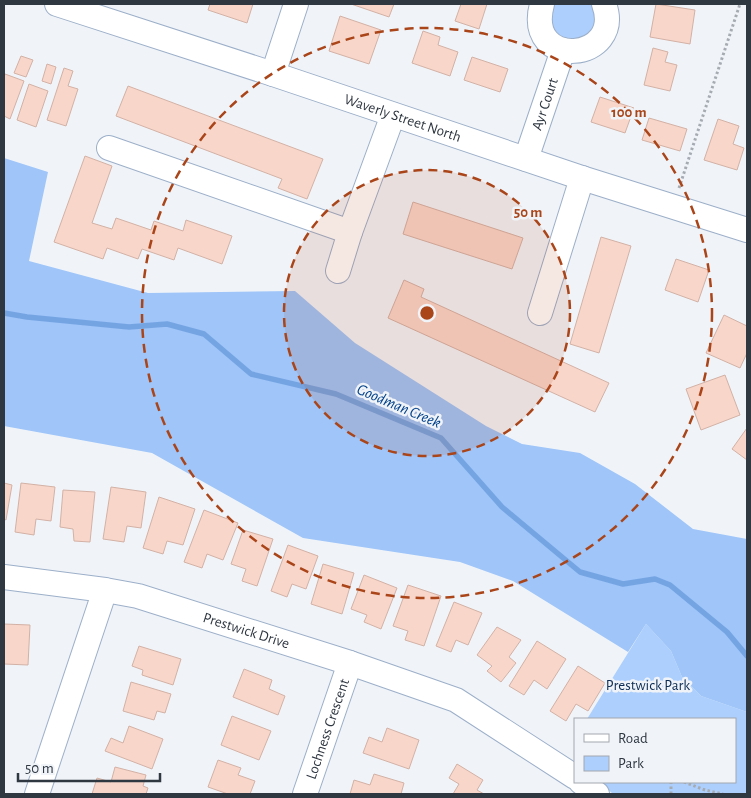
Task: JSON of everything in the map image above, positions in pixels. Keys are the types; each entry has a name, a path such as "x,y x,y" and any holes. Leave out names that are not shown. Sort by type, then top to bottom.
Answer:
{"street":[{"name":"Waverly Street North","path":"57,4 274,74 582,178 747,230"},
{"path":"274,74 296,4"},
{"path":"542,4 540,26 545,37 553,45 563,50 574,52 594,45 601,37 606,27 607,16 604,4"},
{"name":"Ayr Court","path":"526,159 563,50"},
{"path":"338,271 350,232 393,115"},
{"path":"109,148 350,232"},
{"path":"540,313 582,178"},
{"name":"Prestwick Drive","path":"4,577 138,596 350,663 456,700 574,776"},
{"path":"37,794 105,590"},
{"name":"Lochness Crescent","path":"304,794 350,663"},
{"path":"582,783 597,794"}],"path":[{"path":"677,193 740,4"},
{"path":"687,783 723,794"}],"green space":[{"path":"554,4 595,4 598,25 583,40 561,38 551,27 552,6"},
{"name":"Prestwick Park","path":"646,624 671,651 682,677 701,696 747,712 747,794 613,794 601,783 736,783 736,718 588,718"}],"shaded area":[{"path":"4,158 48,172 29,261 148,293 295,291 355,343 486,426 522,444 580,453 635,484 693,529 747,539 747,712 701,696 682,677 671,651 646,624 628,652 513,581 460,562 303,538 152,453 4,426"}],"building":[{"path":"210,4 253,4 247,23 208,10"},
{"path":"351,4 394,4 389,17"},
{"path":"461,4 487,4 479,29 455,21"},
{"path":"656,4 695,10 690,44 650,37"},
{"path":"340,16 381,30 369,64 329,51"},
{"path":"423,31 440,37 438,45 458,52 450,76 412,63"},
{"path":"653,48 668,52 665,62 677,65 670,91 644,85"},
{"path":"21,56 33,60 26,77 14,73"},
{"path":"472,57 508,69 500,92 464,80"},
{"path":"47,64 56,67 51,84 42,81"},
{"path":"64,68 73,71 68,86 78,89 66,126 47,120"},
{"path":"5,74 24,81 10,119 4,116"},
{"path":"29,84 48,91 36,127 17,120"},
{"path":"128,86 323,159 307,199 278,188 282,179 116,116"},
{"path":"600,97 634,108 625,133 591,122"},
{"path":"649,118 687,129 680,151 642,140"},
{"path":"718,119 739,126 733,144 744,148 737,170 704,160"},
{"path":"85,156 112,166 92,223 112,229 116,218 151,230 154,221 183,231 186,220 232,236 222,264 178,248 174,260 142,249 138,259 107,248 103,259 54,242"},
{"path":"413,202 523,238 512,269 403,234"},
{"path":"601,237 631,246 599,353 570,344"},
{"path":"676,259 709,270 698,302 665,290"},
{"path":"404,280 424,289 421,297 609,383 595,412 388,318"},
{"path":"724,315 747,326 747,353 740,368 706,353"},
{"path":"725,375 740,415 701,430 686,389"},
{"path":"747,428 747,460 732,449"},
{"path":"4,483 12,485 6,520 4,519"},
{"path":"21,483 55,487 51,521 36,519 34,535 15,532"},
{"path":"111,487 146,492 141,528 127,526 124,542 103,539"},
{"path":"63,490 95,492 90,542 74,541 73,529 60,527"},
{"path":"159,497 195,509 183,545 167,541 163,554 143,548"},
{"path":"204,510 238,523 223,560 207,554 202,568 184,562"},
{"path":"243,530 273,539 257,586 242,581 246,569 231,564"},
{"path":"288,545 318,556 306,589 292,584 287,597 271,591"},
{"path":"323,564 354,573 342,614 311,604"},
{"path":"364,575 397,588 381,629 364,622 367,615 351,609"},
{"path":"408,585 441,596 424,646 405,640 408,631 393,626"},
{"path":"454,602 482,613 468,645 456,640 451,652 436,646"},
{"path":"4,624 30,625 28,665 4,664"},
{"path":"497,627 521,640 509,657 516,663 501,682 487,671 492,666 477,655"},
{"path":"537,641 566,659 547,689 534,680 524,695 509,686"},
{"path":"139,646 181,659 173,685 142,675 143,670 132,666"},
{"path":"578,666 605,683 588,711 576,704 566,721 550,711"},
{"path":"244,669 272,680 269,689 285,696 278,715 233,697"},
{"path":"131,682 171,694 165,713 157,711 154,720 123,711"},
{"path":"232,716 271,731 259,760 221,745"},
{"path":"129,726 163,739 152,769 105,751 111,738 123,743"},
{"path":"387,728 419,740 409,769 363,753 369,737 382,742"},
{"path":"218,760 241,768 238,775 255,781 250,794 228,794 208,787"},
{"path":"457,764 483,780 477,790 484,794 453,794 459,784 449,778"},
{"path":"115,767 146,775 143,786 148,788 146,794 92,794 97,778 111,782"},
{"path":"374,774 404,783 401,794 350,794 354,780 370,785"}],"waterway":[{"name":"Goodman Creek","path":"4,313 129,327 167,324 204,334 251,374 336,394 441,438 502,507 580,572 623,584 655,579 670,585 727,632 747,656"}]}
